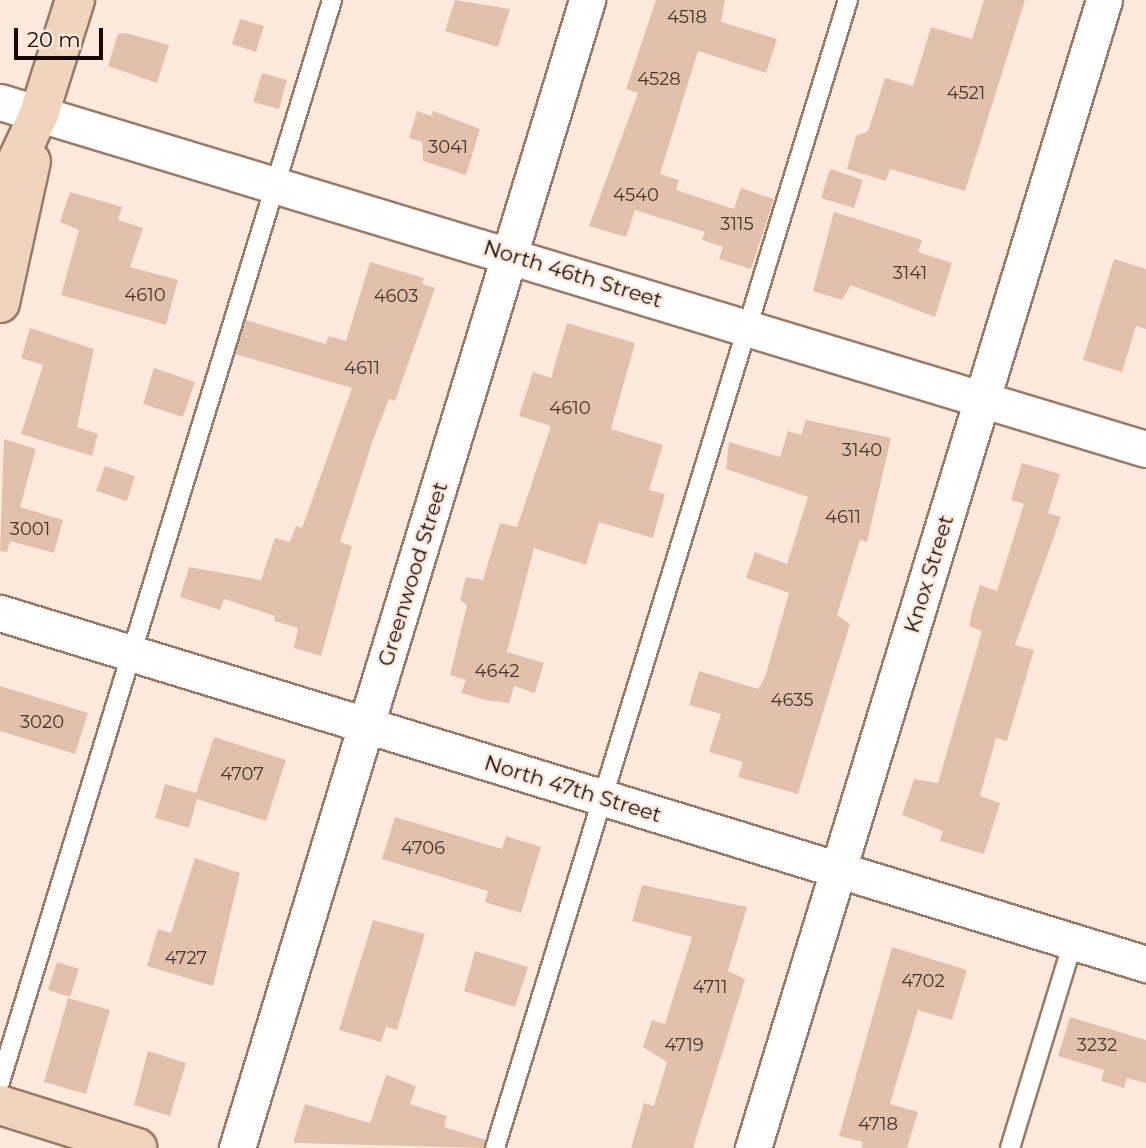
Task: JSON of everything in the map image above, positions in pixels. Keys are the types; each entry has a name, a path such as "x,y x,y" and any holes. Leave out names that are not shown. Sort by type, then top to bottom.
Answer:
{"main road":[{"path":"0,303 39,114 75,0"},
{"path":"0,198 39,114"},
{"path":"0,1105 137,1148"}],"street":[{"name":"Greenwood Street","path":"237,1148 587,0"},
{"name":"Knox Street","path":"753,1148 1104,0"},
{"name":"North 46th Street","path":"0,102 277,183 1146,449"},
{"name":"North 47th Street","path":"0,613 1146,964"}],"lane":[{"path":"0,1082 332,0"},
{"path":"495,1148 848,0"},
{"path":"1010,1148 1073,942"}],"building":[{"path":"455,0 510,9 498,47 445,31"},
{"path":"656,0 725,0 721,22 777,39 766,73 698,51 660,174 679,180 676,190 734,209 741,188 774,199 751,269 719,259 723,247 702,240 705,232 635,210 626,237 589,226 638,93 626,89"},
{"path":"984,0 1025,0 965,191 890,169 886,181 847,169 856,136 868,131 885,78 913,86 931,27 972,39"},
{"path":"240,19 264,26 256,52 232,44"},
{"path":"126,33 169,45 157,83 108,66 118,34"},
{"path":"262,73 287,80 279,109 253,102"},
{"path":"417,111 431,116 433,111 480,129 466,175 423,161 422,142 409,138"},
{"path":"830,169 863,180 854,208 821,198"},
{"path":"70,192 122,207 118,220 143,228 130,267 178,280 166,325 61,295 79,230 60,222"},
{"path":"834,212 922,240 918,252 952,263 935,317 851,285 842,300 813,291"},
{"path":"1114,259 1146,269 1146,329 1136,326 1122,372 1083,360"},
{"path":"370,262 424,278 422,284 435,288 395,401 389,399 373,440 340,542 352,546 321,656 294,648 298,628 274,621 275,616 224,599 220,610 180,597 189,567 261,580 275,538 290,542 296,526 302,528 352,388 235,354 246,320 326,344 329,336 346,341"},
{"path":"567,323 635,343 611,429 663,445 649,490 665,494 653,538 599,522 586,565 534,548 507,652 544,663 535,693 514,686 509,703 486,700 461,693 466,680 450,675 467,605 460,600 466,577 483,580 500,523 517,527 551,426 519,416 533,372 551,378"},
{"path":"30,328 94,349 77,427 98,434 92,456 21,434 43,365 21,358"},
{"path":"154,368 195,382 183,417 143,404"},
{"path":"806,420 891,438 867,542 860,540 837,615 850,624 798,794 738,777 743,762 709,752 721,714 689,705 699,671 758,689 765,677 789,593 746,578 755,552 787,564 808,497 726,469 729,442 780,457 788,431 801,435"},
{"path":"4,439 36,449 20,507 63,520 54,553 10,541 7,552 0,551"},
{"path":"1022,463 1060,474 1048,513 1061,517 1015,645 1034,650 1007,741 996,738 980,796 1000,803 984,854 940,841 943,831 902,815 914,779 938,783 982,631 969,626 980,585 997,591 1024,504 1011,500"},
{"path":"105,466 135,476 127,501 96,491"},
{"path":"0,686 88,713 75,754 0,731"},
{"path":"214,737 286,760 266,821 197,799 189,828 155,818 165,784 196,793"},
{"path":"395,817 502,849 506,836 541,847 521,913 485,902 488,891 382,859"},
{"path":"195,858 240,873 213,986 147,966 158,929 171,933"},
{"path":"642,885 747,907 728,971 745,979 693,1148 631,1148 644,1103 654,1106 667,1062 643,1047 652,1020 665,1024 692,937 632,921"},
{"path":"373,920 425,934 397,1030 386,1027 381,1042 339,1030"},
{"path":"892,947 967,970 952,1020 918,1010 890,1104 918,1112 907,1148 861,1148 863,1142 839,1136"},
{"path":"475,951 528,967 515,1007 464,991"},
{"path":"57,962 79,969 70,997 48,990"},
{"path":"68,998 110,1010 86,1094 44,1082"},
{"path":"1070,1017 1146,1040 1146,1083 1127,1078 1124,1088 1101,1081 1104,1070 1058,1056"},
{"path":"148,1051 186,1063 170,1116 134,1105"},
{"path":"386,1075 416,1086 410,1104 447,1116 444,1127 486,1140 484,1148 293,1143 305,1104 370,1123"}]}
